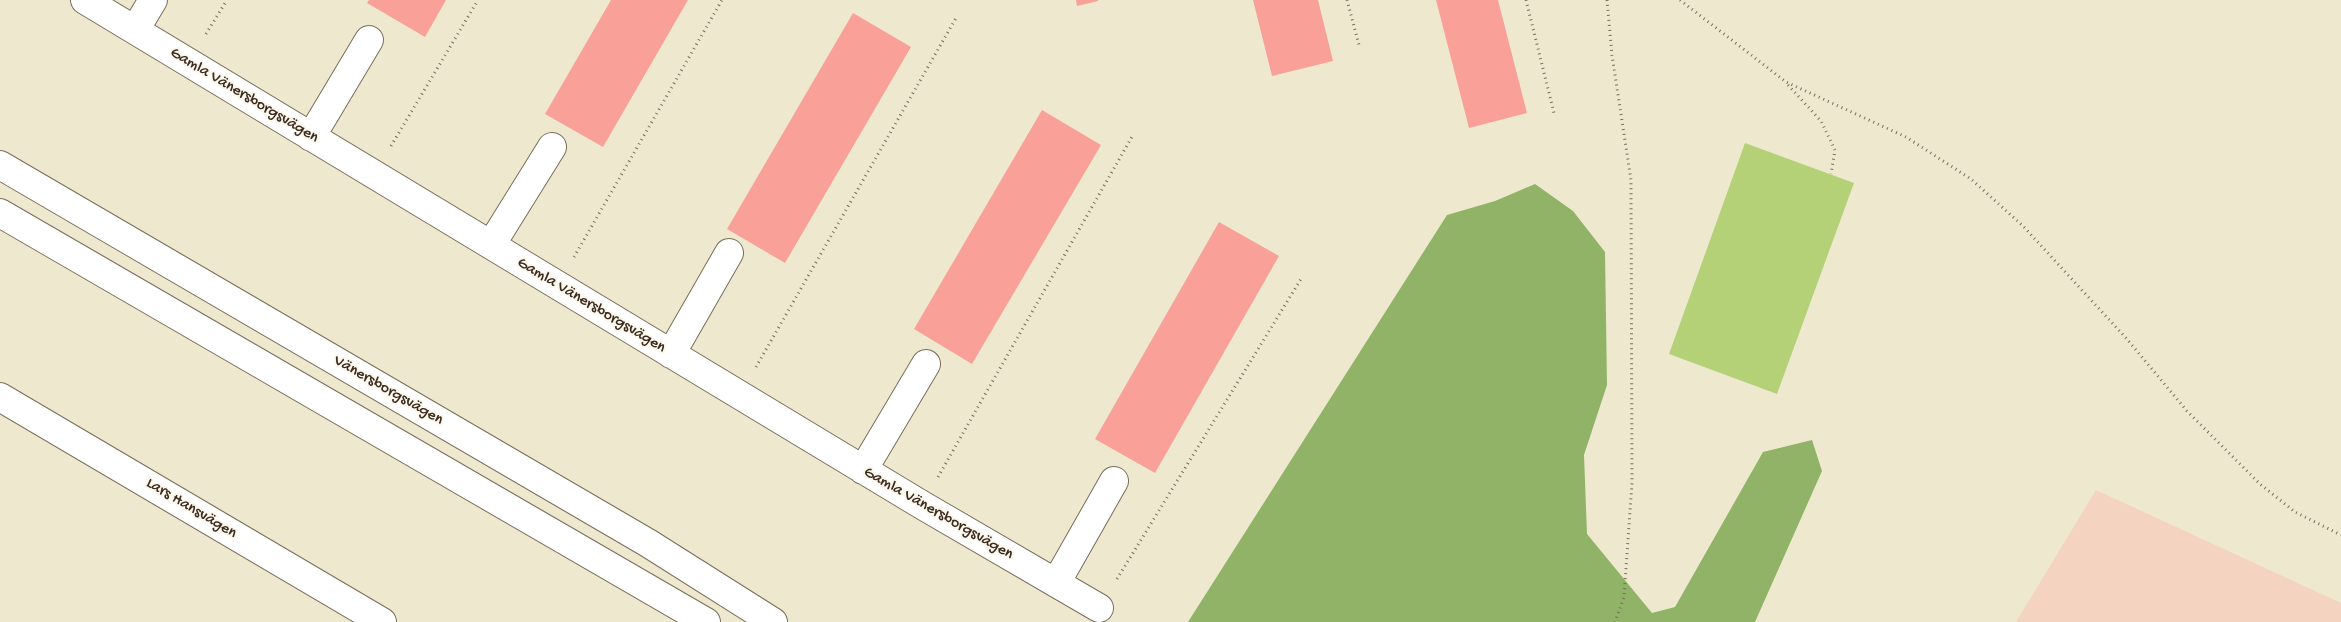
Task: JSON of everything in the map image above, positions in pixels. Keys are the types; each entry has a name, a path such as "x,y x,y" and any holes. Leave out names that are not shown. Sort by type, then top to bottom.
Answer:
{"main road":[{"name":"Gamla Vänersborgsvägen","path":"85,0 922,506 1099,608"},
{"path":"135,30 153,0"},
{"path":"311,136 369,40"},
{"path":"491,246 552,147"},
{"name":"Vänersborgsvägen","path":"0,165 648,543 773,622"},
{"path":"0,213 706,622"},
{"path":"671,354 729,253"},
{"path":"863,470 926,364"},
{"name":"Lars Hansvägen","path":"0,397 382,622"},
{"path":"1056,583 1114,481"}],"path":[{"path":"188,62 227,0"},
{"path":"374,175 478,0"},
{"path":"557,286 722,0"},
{"path":"1347,0 1359,44"},
{"path":"1526,0 1554,114"},
{"path":"1607,0 1612,55 1631,180 1632,483 1624,597 1615,622"},
{"path":"1680,0 1786,82 1821,121 1836,150 1831,174"},
{"path":"740,396 956,18"},
{"path":"1786,82 1906,137 1971,179 2023,226 2126,338 2187,411 2260,484 2295,512 2341,535"},
{"path":"922,506 1133,135"},
{"path":"1099,608 1301,279"}],"shaded area":[{"path":"2096,490 2341,603 2341,622 2016,622"}],"green space":[{"path":"1745,143 1854,183 1777,394 1669,354"},
{"path":"1535,184 1573,211 1605,252 1607,385 1584,455 1587,534 1652,613 1675,607 1763,452 1812,440 1822,471 1755,622 1188,622 1447,215 1495,201"}],"building":[{"path":"369,0 446,0 425,37 367,3"},
{"path":"611,0 688,0 603,147 545,114"},
{"path":"1076,0 1098,0 1098,1 1077,6"},
{"path":"1253,0 1318,0 1333,61 1272,76"},
{"path":"1436,0 1498,0 1527,113 1469,128"},
{"path":"853,13 911,47 785,263 727,229"},
{"path":"1042,110 1101,145 972,364 914,329"},
{"path":"1219,222 1279,256 1155,473 1095,439"}]}
